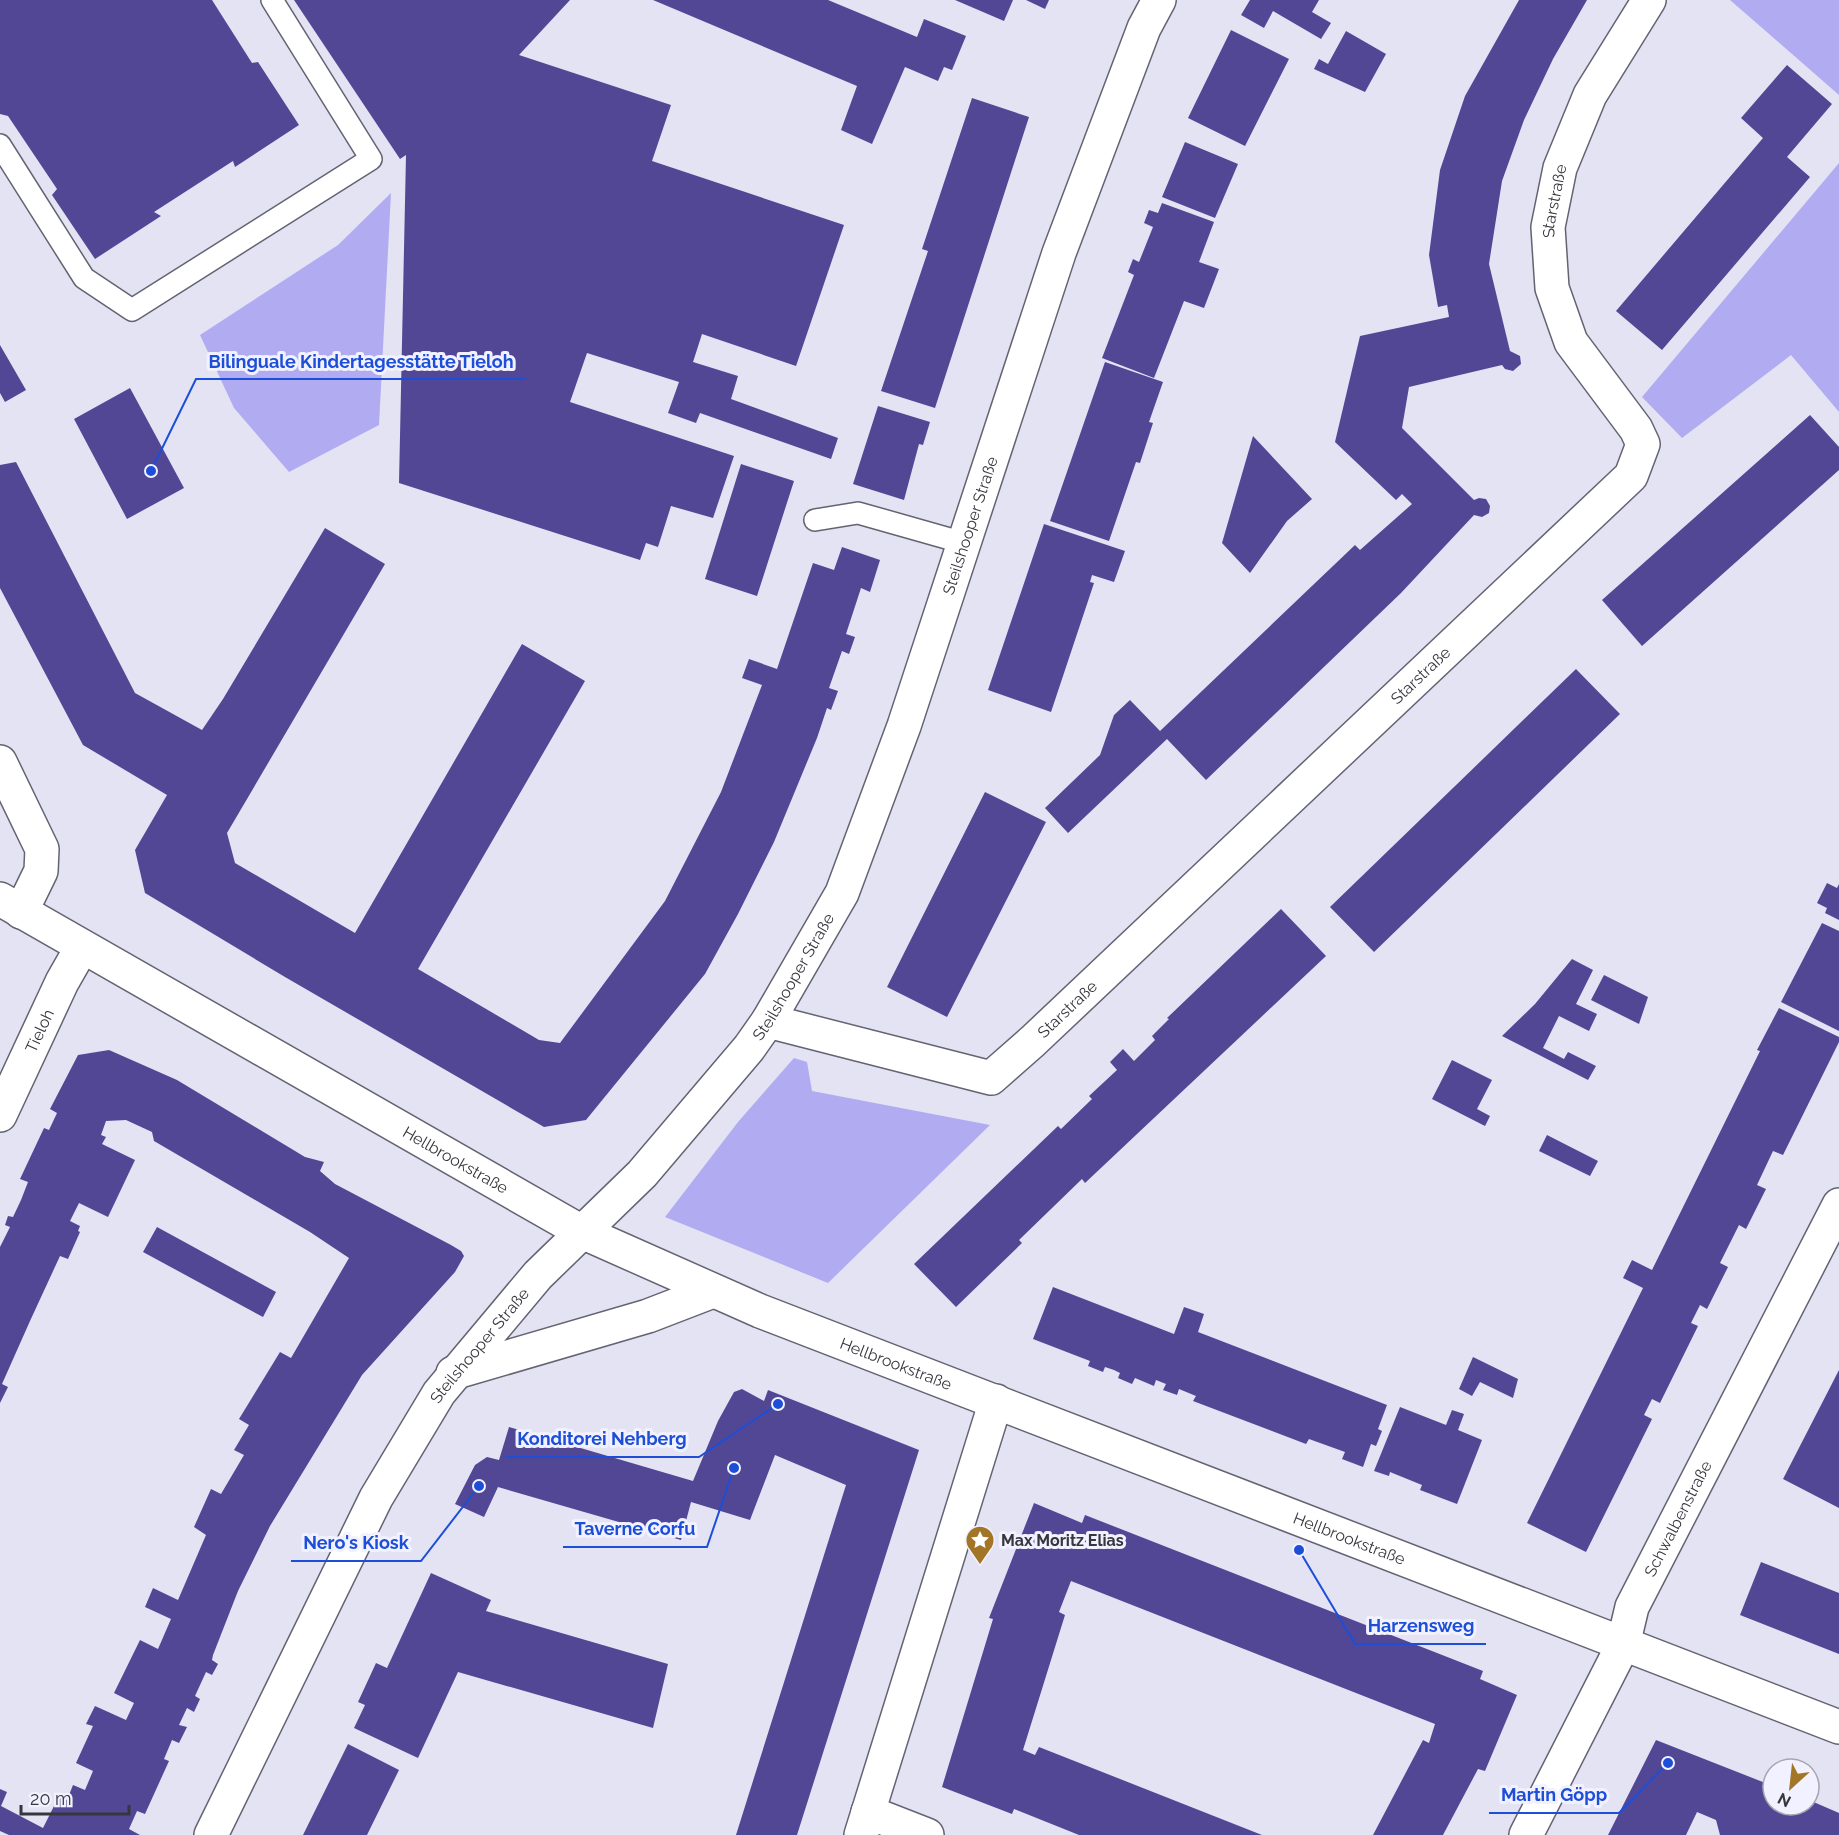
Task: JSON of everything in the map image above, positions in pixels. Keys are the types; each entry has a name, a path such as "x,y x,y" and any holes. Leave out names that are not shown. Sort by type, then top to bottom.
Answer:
{"street":[{"name":"Steilshooper Straße","path":"212,1835 376,1498 453,1373 538,1275 642,1174 749,1048 768,1021 842,893 904,726 1059,253 1144,28 1159,0"},
{"name":"Starstraße","path":"768,1021 991,1078 1033,1041 1631,476 1643,444 1636,429 1570,342 1552,288 1548,227 1560,168 1590,96 1649,0"},
{"path":"0,762 42,849 41,871 10,905"},
{"name":"Hellbrookstraße","path":"10,905 582,1232 713,1290 1839,1727"},
{"name":"Tieloh","path":"0,1115 62,982 82,947"},
{"name":"Schwalbenstraße","path":"1527,1835 1623,1645 1632,1607 1839,1205"},
{"path":"453,1373 648,1316 713,1290"},
{"path":"927,1835 864,1824 996,1401"}],"lane":[{"path":"0,145 84,278 132,310 371,159 272,0"},
{"path":"815,520 858,513 964,543"}],"shaded area":[{"path":"1730,0 1839,0 1839,95"},
{"path":"1839,163 1839,412 1791,355 1682,438 1642,397"},
{"path":"391,193 379,425 289,472 234,408 200,335 338,245"},
{"path":"794,1058 807,1062 812,1091 990,1125 828,1283 665,1217 738,1122"}],"building":[{"path":"0,0 212,0 252,63 258,62 299,125 235,167 233,161 154,212 161,216 95,259 52,195 57,189 8,116 0,114"},
{"path":"294,0 570,0 519,55 671,105 652,161 844,225 796,366 702,334 693,362 738,376 731,399 838,438 831,459 700,413 696,423 668,413 679,382 587,353 570,402 734,456 713,518 671,506 658,547 646,543 640,560 399,483 406,155 400,159"},
{"path":"653,0 828,0 917,37 924,19 966,36 952,70 944,67 938,81 905,67 872,144 841,130 857,86"},
{"path":"955,0 1013,0 1004,21"},
{"path":"1026,0 1049,0 1045,9"},
{"path":"1250,0 1319,0 1312,12 1331,23 1321,39 1273,11 1264,28 1241,15"},
{"path":"1519,0 1587,0 1553,59 1524,120 1502,181 1489,264 1510,351 1520,356 1521,364 1513,371 1505,369 1502,365 1409,387 1402,428 1474,500 1486,499 1490,506 1489,513 1482,517 1474,515 1401,593 1206,780 1167,739 1068,833 1045,808 1100,755 1114,715 1130,700 1160,731 1355,545 1360,550 1412,504 1402,494 1396,500 1335,442 1360,336 1449,317 1447,305 1438,307 1429,255 1440,170 1465,96"},
{"path":"1231,30 1289,59 1245,146 1188,118"},
{"path":"1346,31 1386,54 1365,92 1314,69 1319,59 1328,64"},
{"path":"1787,65 1832,104 1787,157 1810,177 1662,350 1616,311 1763,138 1741,118"},
{"path":"972,98 1029,117 935,408 881,391 928,251 922,249"},
{"path":"1185,142 1238,164 1215,218 1162,197"},
{"path":"1162,203 1214,222 1199,262 1219,269 1204,308 1184,301 1154,378 1102,358 1134,275 1128,272 1133,259 1139,262 1153,227 1144,223 1149,210 1158,213"},
{"path":"0,345 26,390 5,402 0,393"},
{"path":"1105,362 1163,382 1149,422 1153,423 1140,463 1136,462 1109,541 1050,521"},
{"path":"130,388 184,488 127,519 74,419"},
{"path":"878,406 930,422 923,445 919,444 904,500 853,484"},
{"path":"1810,415 1839,447 1839,470 1642,646 1602,600"},
{"path":"1253,436 1312,499 1287,521 1250,573 1222,543"},
{"path":"16,462 135,693 202,730 223,699 325,528 385,564 227,833 235,863 355,933 522,644 585,681 418,969 539,1040 560,1043 665,901 721,792 762,685 742,678 749,659 777,669 813,563 834,570 842,547 880,560 870,592 861,588 846,634 855,637 849,654 842,651 829,688 838,691 831,710 827,708 774,842 738,914 705,974 586,1120 544,1127 145,893 135,850 167,795 83,745 0,588 0,465"},
{"path":"741,464 794,481 757,596 705,579"},
{"path":"1044,524 1125,551 1114,582 1092,575 1090,582 1094,583 1051,712 988,690"},
{"path":"1576,669 1620,714 1374,952 1330,907"},
{"path":"985,792 1046,822 947,1017 887,987"},
{"path":"1827,883 1837,888 1839,884 1839,920 1825,913 1827,908 1817,903"},
{"path":"1281,909 1326,956 1085,1183 1082,1179 1019,1240 1022,1243 956,1307 914,1264 1058,1126 1061,1129 1092,1099 1089,1096 1117,1070 1110,1062 1123,1049 1134,1061 1155,1040 1152,1036 1169,1019 1167,1018"},
{"path":"1822,923 1839,931 1839,1031 1781,1002"},
{"path":"1572,959 1593,970 1576,1004 1597,1014 1589,1031 1559,1016 1543,1048 1564,1059 1568,1052 1596,1066 1588,1080 1502,1036 1535,1004"},
{"path":"1604,975 1648,997 1639,1024 1591,1000"},
{"path":"1779,1008 1839,1037 1839,1042 1783,1155 1773,1151 1757,1185 1766,1189 1746,1229 1739,1225 1720,1263 1728,1267 1707,1309 1700,1305 1691,1323 1698,1326 1660,1403 1652,1399 1644,1415 1652,1419 1586,1552 1527,1523 1643,1288 1623,1278 1632,1260 1652,1270"},
{"path":"109,1050 177,1080 305,1157 324,1162 320,1171 335,1184 451,1245 461,1251 464,1256 455,1272 362,1375 270,1526 238,1591 213,1655 212,1660 218,1664 212,1675 206,1672 195,1696 200,1699 194,1712 187,1708 179,1725 187,1727 179,1743 172,1740 164,1759 169,1761 145,1814 137,1811 129,1829 140,1835 9,1835 0,1831 0,1789 7,1792 1,1806 43,1828 59,1796 67,1800 73,1785 85,1790 93,1771 76,1763 93,1726 86,1724 95,1706 126,1720 134,1703 114,1693 140,1640 158,1649 171,1619 145,1607 153,1588 178,1600 206,1535 194,1527 211,1489 221,1494 244,1455 234,1450 249,1425 239,1419 280,1352 291,1358 349,1258 310,1232 154,1141 152,1132 126,1120 106,1121 101,1135 106,1137 102,1144 135,1160 108,1217 79,1203 70,1221 80,1226 78,1231 80,1232 68,1259 60,1256 2,1384 8,1387 0,1403 0,1247 10,1227 5,1225 8,1216 13,1217 21,1200 28,1182 20,1179 44,1128 49,1130 57,1113 50,1109 78,1055"},
{"path":"1452,1060 1492,1080 1477,1109 1490,1116 1485,1126 1432,1099"},
{"path":"1547,1135 1598,1161 1590,1176 1539,1151"},
{"path":"157,1227 276,1292 263,1317 143,1252"},
{"path":"1053,1287 1174,1334 1184,1307 1204,1314 1198,1332 1387,1405 1378,1429 1382,1431 1376,1446 1371,1444 1363,1467 1342,1459 1345,1452 1309,1439 1306,1444 1193,1401 1196,1396 1179,1389 1177,1395 1163,1390 1166,1384 1156,1380 1154,1386 1135,1378 1132,1384 1118,1378 1120,1373 1114,1370 1105,1367 1103,1372 1088,1366 1090,1361 1033,1339"},
{"path":"1473,1357 1518,1379 1513,1398 1480,1382 1472,1396 1459,1389"},
{"path":"1839,1370 1839,1508 1783,1479"},
{"path":"742,1389 764,1401 768,1390 919,1450 797,1835 736,1835 846,1485 775,1455 750,1520 691,1502 681,1540 498,1487 484,1517 455,1504 475,1465 487,1457 499,1460 509,1427 693,1481 718,1421 734,1392"},
{"path":"1400,1407 1446,1425 1452,1410 1464,1414 1458,1430 1482,1440 1457,1504 1420,1490 1422,1485 1390,1472 1389,1476 1374,1471"},
{"path":"1034,1503 1082,1523 1085,1515 1483,1671 1480,1679 1517,1695 1485,1771 1478,1769 1443,1835 1373,1835 1423,1740 1429,1743 1435,1724 1071,1581 1059,1612 1065,1615 1023,1750 1035,1755 1039,1747 1262,1835 1079,1835 1014,1809 1012,1814 942,1787 993,1619 989,1618"},
{"path":"1761,1562 1839,1593 1839,1654 1740,1615"},
{"path":"431,1573 491,1600 486,1611 668,1664 653,1728 458,1672 418,1758 354,1728 365,1705 358,1702 376,1663 387,1668"},
{"path":"1656,1740 1761,1781 1761,1817 1821,1817 1821,1805 1839,1813 1839,1835 1720,1835 1716,1820 1697,1812 1686,1835 1608,1835"},
{"path":"348,1744 399,1770 367,1835 303,1835"}],"place":[{"name":"Bilinguale Kindertagesstätte Tieloh","path":"151,471"},
{"name":"Konditorei Nehberg","path":"778,1404"},
{"name":"Taverne Corfu","path":"734,1468"},
{"name":"Nero's Kiosk","path":"479,1486"},
{"name":"Harzensweg","path":"1299,1550"},
{"name":"Max Moritz Elias","path":"980,1566"},
{"name":"Martin Göpp","path":"1668,1763"}]}
